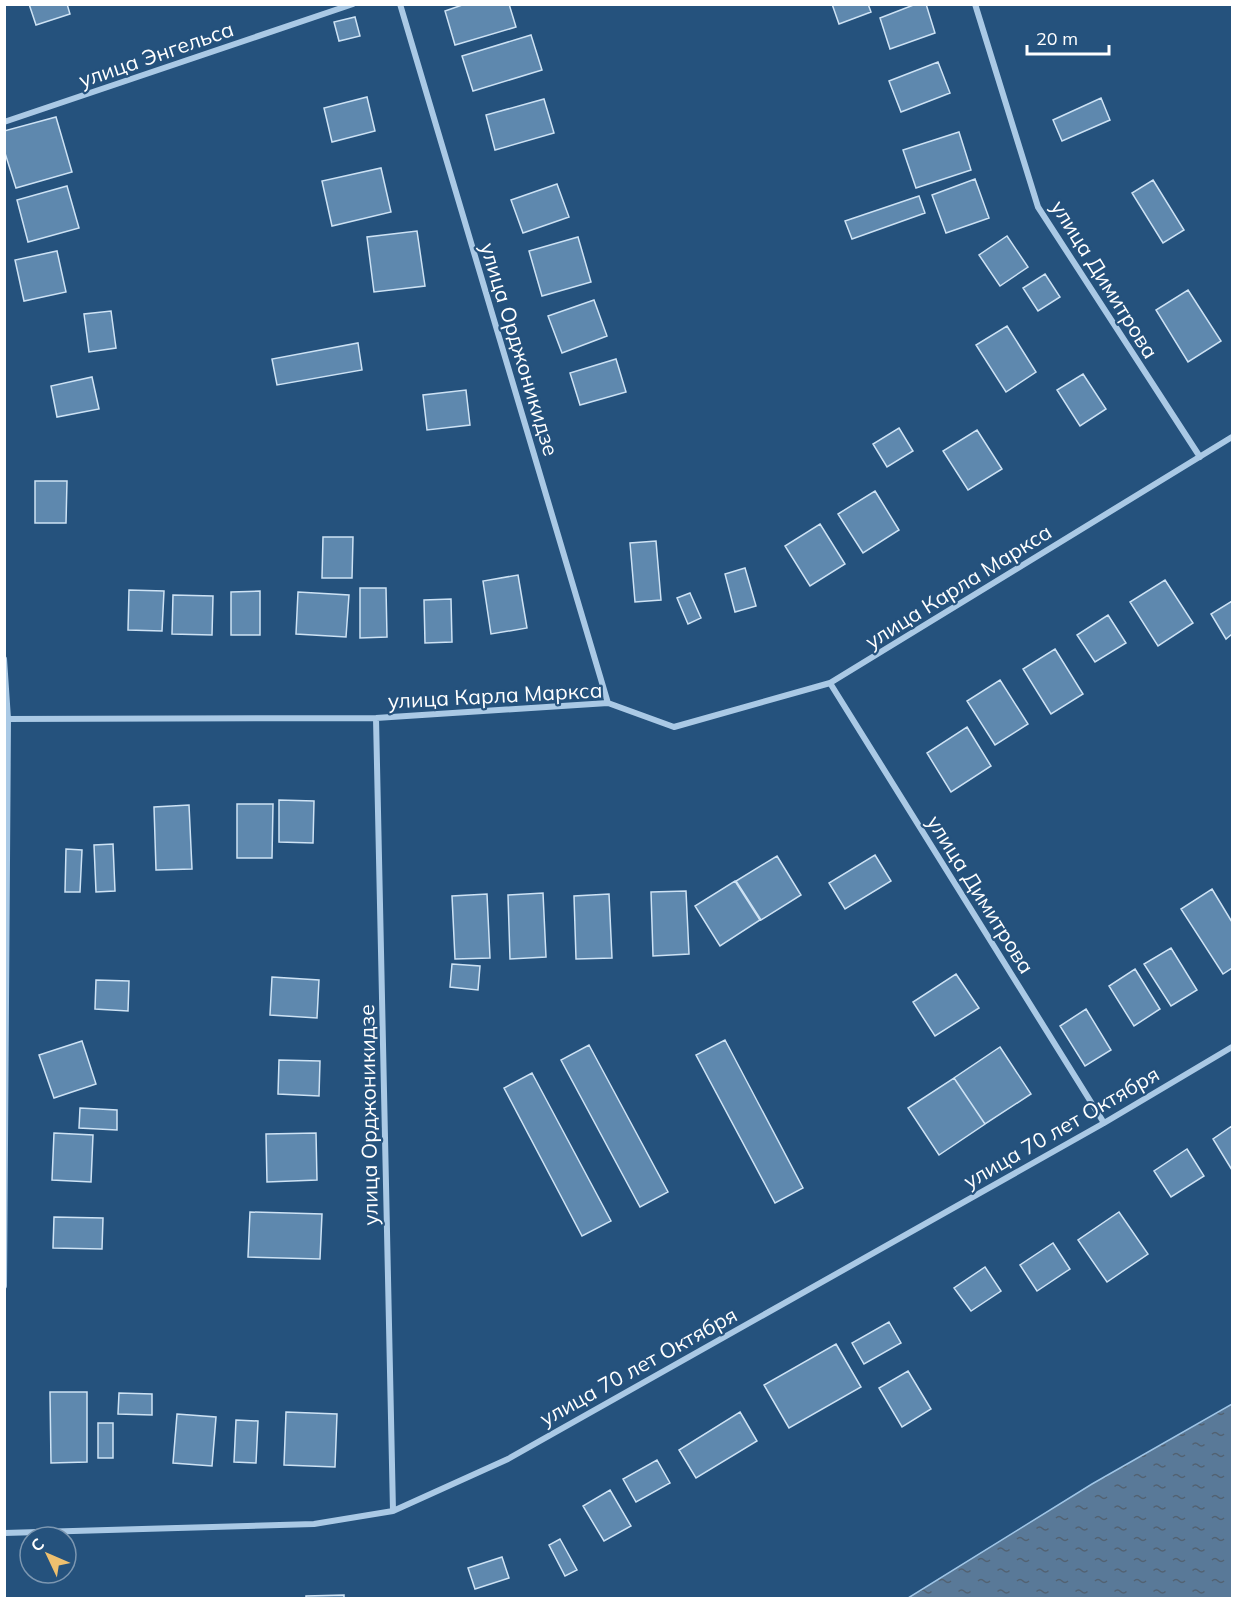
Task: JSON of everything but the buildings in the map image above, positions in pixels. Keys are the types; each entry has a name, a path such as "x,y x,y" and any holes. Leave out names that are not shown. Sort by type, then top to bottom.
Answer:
{"street":[{"name":"улица Энгельса","path":"4,122 353,4"},
{"name":"улица Орджоникидзе","path":"400,4 608,703"},
{"name":"улица Димитрова","path":"975,4 1038,207 1200,457"},
{"name":"улица Карла Маркса","path":"6,719 376,718 608,703 674,727 830,683 1233,437"},
{"path":"4,659 6,719 4,1286"},
{"name":"улица Димитрова","path":"830,683 1104,1123"},
{"name":"улица Орджоникидзе","path":"376,718 393,1511"},
{"name":"улица 70 лет Октября","path":"4,1533 314,1524 393,1511 508,1459 1104,1123 1233,1047"}],"water":[{"path":"1232,1404 1232,1598 908,1598 1092,1484"}]}
